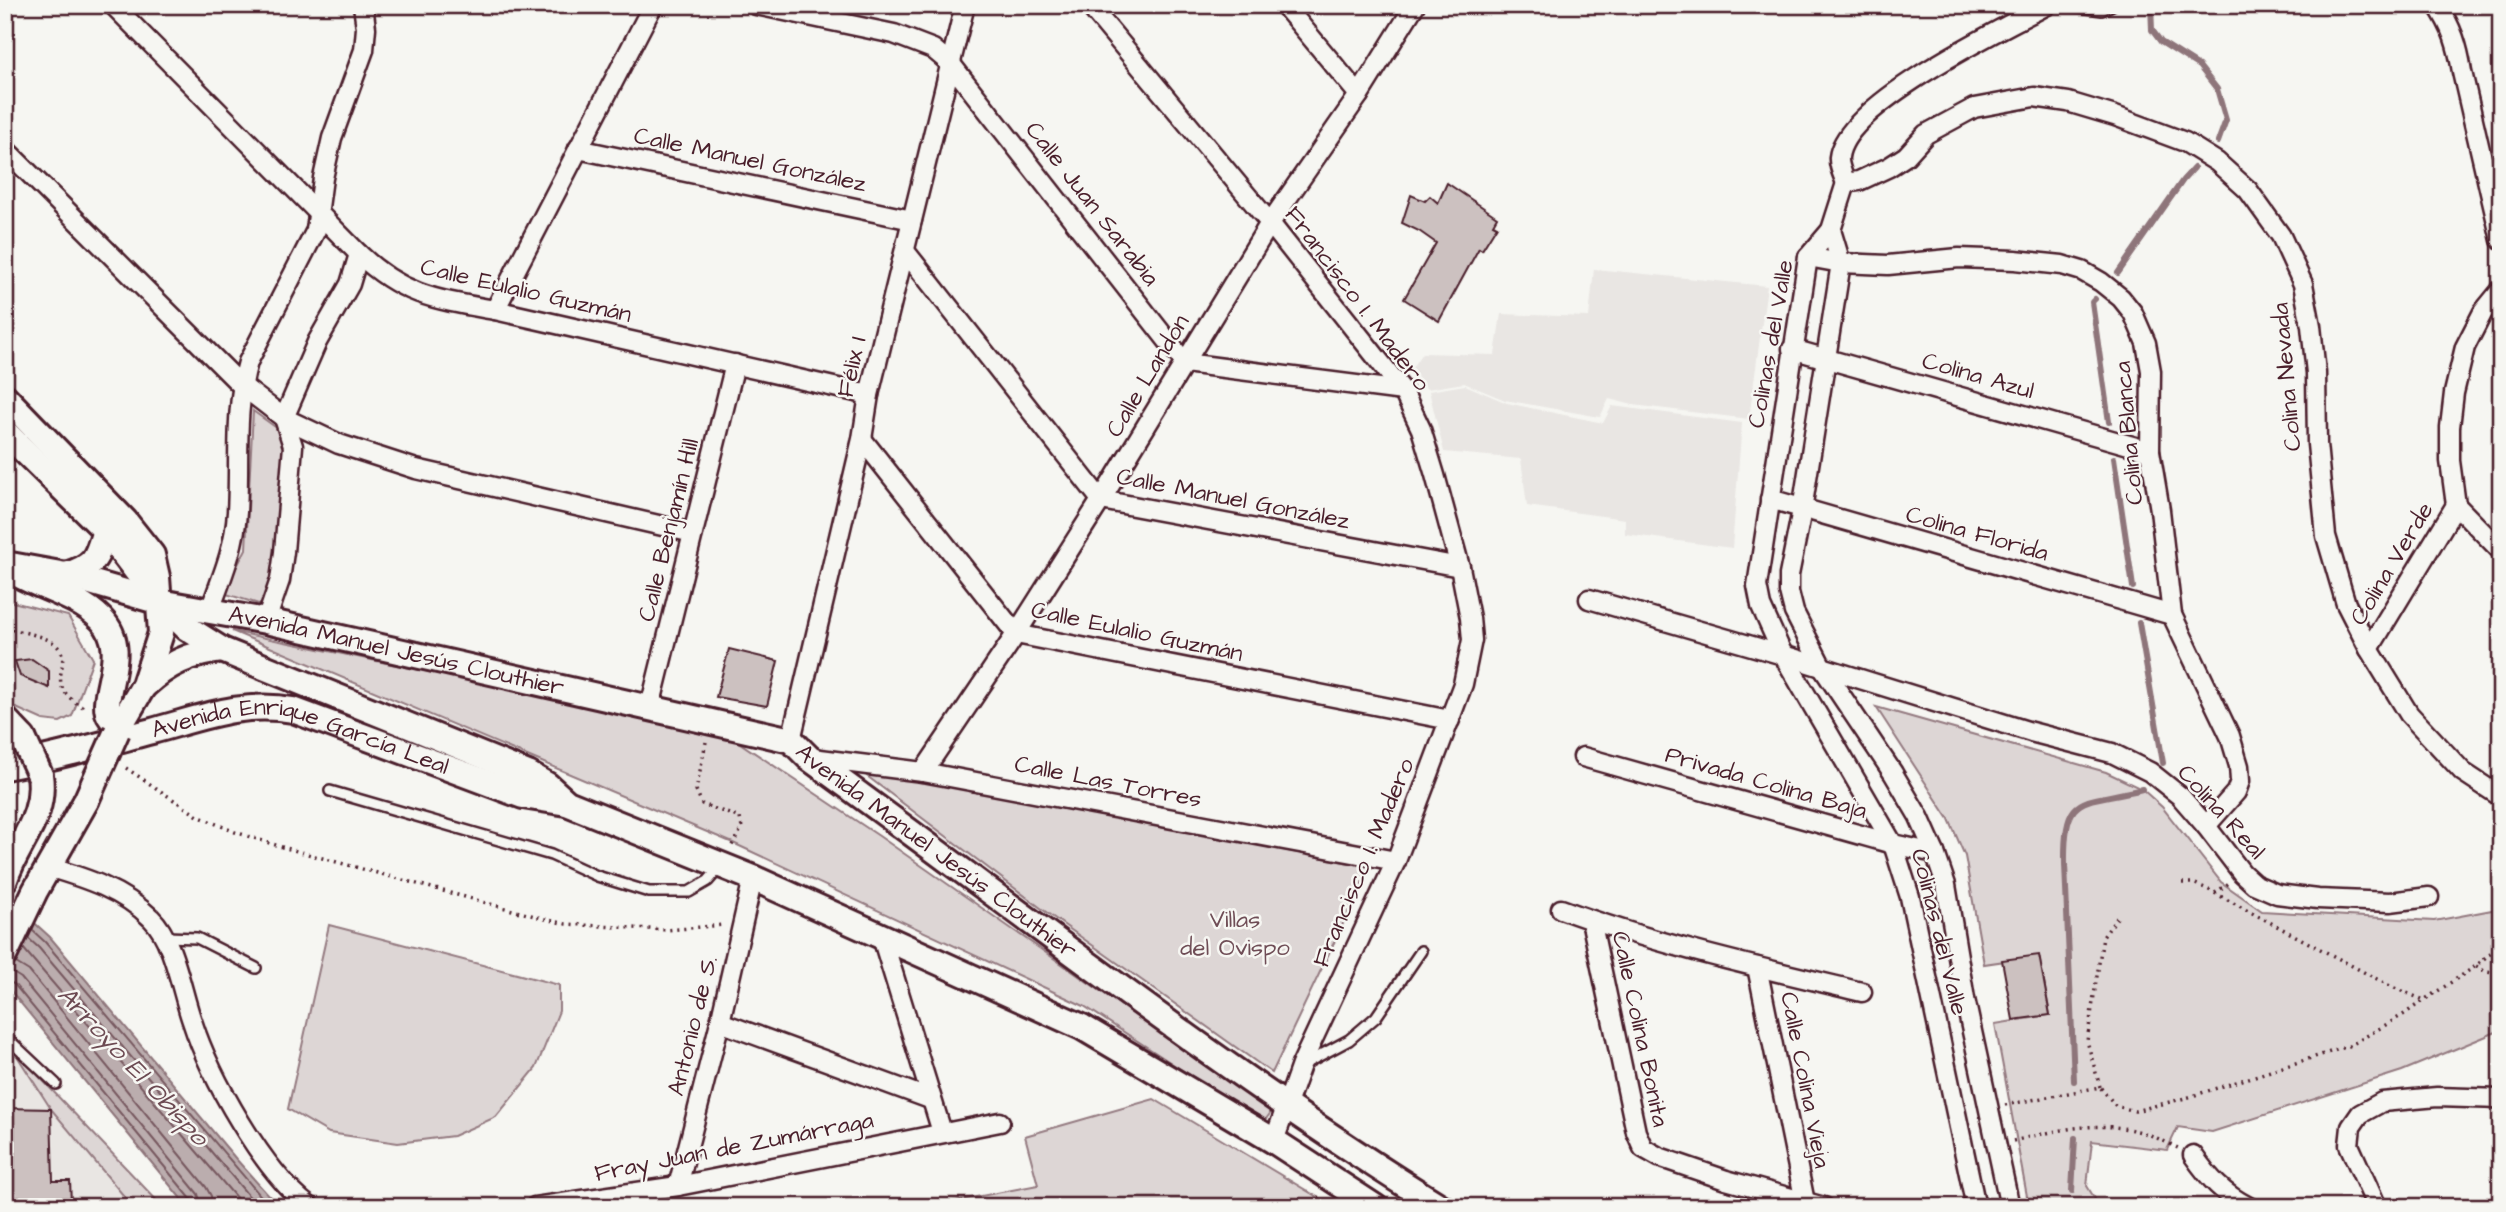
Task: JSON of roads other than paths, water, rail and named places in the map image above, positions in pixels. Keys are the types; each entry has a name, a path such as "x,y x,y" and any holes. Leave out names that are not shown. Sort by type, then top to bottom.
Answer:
{"street":[{"name":"Calle Eulalio Guzmán","path":"113,5 359,254 395,283 418,294 869,395"},
{"path":"210,610 233,547 237,514 241,385 248,362 316,230 332,138 364,50 366,28 363,5"},
{"path":"495,310 653,5"},
{"name":"Calle Juan Sarabia","path":"756,5 894,34 933,49 951,64 1185,363"},
{"name":"Félix I","path":"791,740 862,439 869,395 965,5"},
{"name":"Francisco I. Madero","path":"1089,5 1270,223 1402,391 1421,429 1460,567 1472,640 1464,684 1396,862 1301,1065 1274,1141"},
{"path":"1284,5 1359,95"},
{"name":"Calle Landon","path":"923,772 1016,634 1101,500 1270,223 1359,95 1415,5"},
{"path":"1831,230 1846,183 1839,157 1844,143 1854,129 1880,104 1916,78 2047,5"},
{"path":"2440,6 2451,25 2458,47 2501,240"},
{"name":"Colina Nevada","path":"1846,183 1859,181 1889,167 1906,156 1926,134 1974,108 2034,97 2068,102 2115,116 2185,142 2217,162 2248,190 2281,236 2303,284 2315,361 2317,444 2326,536 2346,604 2369,649 2409,714 2463,772 2501,797"},
{"path":"5,149 241,385 284,418 339,444 416,469 693,533"},
{"name":"Calle Manuel González","path":"578,149 912,220"},
{"name":"Colinas del Valle","path":"1831,230 1808,257 1757,586 1761,606 1783,655 1893,844 1910,897 1976,1207"},
{"name":"Colinas del Valle","path":"1831,230 1841,263 1802,510 1789,575 1789,592 1794,612 1822,667 1893,773 1936,853 1946,885 1965,999 2010,1207"},
{"name":"Calle Manuel González","path":"905,251 1101,500 1460,567"},
{"path":"266,621 280,580 284,552 293,446 284,418 317,342 350,284 359,254"},
{"name":"Colina Blanca","path":"1808,257 1841,263 1888,265 1959,258 2062,265 2082,271 2101,282 2121,298 2133,313 2146,343 2151,371 2150,451 2172,615 2230,736 2239,766 2240,781 2236,792 2206,826"},
{"path":"2501,290 2483,312 2465,347 2454,393 2450,439 2456,505 2501,551"},
{"name":"Colina Azul","path":"1793,349 2150,451"},
{"name":"Calle Benjamín Hill","path":"650,708 735,363"},
{"path":"1185,363 1402,391"},
{"path":"5,397 141,538 152,555 160,601 161,633 144,685 119,728 86,801 35,891 5,954"},
{"path":"5,432 105,530 160,601"},
{"name":"Calle Eulalio Guzmán","path":"862,439 1016,634 1450,720"},
{"name":"Colina Florida","path":"1770,499 2172,615"},
{"name":"Colina Verde","path":"2369,649 2456,505"},
{"path":"66,575 92,562 100,549 105,530"},
{"path":"5,566 40,586 75,601 102,620 115,645 115,666 108,713 119,728"},
{"name":"Avenida Manuel Jesús Clouthier","path":"5,566 66,575 160,601 266,621 791,740 809,758 1285,1105 1371,1164 1441,1207"},
{"name":"Colina Real","path":"1589,599 1783,655 2031,732 2112,753 2150,772 2180,796 2242,873 2254,884 2277,894 2318,900 2390,902 2429,897"},
{"name":"Avenida Manuel Jesús Clouthier","path":"160,601 187,628 222,650 528,774 547,785 567,803 753,877 1082,1027 1274,1141 1375,1207"},
{"path":"144,685 160,670 189,656 222,650"},
{"name":"Avenida Enrique García Leal","path":"5,767 88,748 220,712 254,706 293,710 523,796 567,803"},
{"path":"5,719 23,738 40,775 42,794 37,814 6,877"},
{"name":"Privada Colina Baja","path":"1583,757 1893,844 1936,853"},
{"name":"Calle Las Torres","path":"809,758 923,772 1396,862"},
{"path":"48,867 94,881 133,902 153,919 166,937 198,1040 219,1083 267,1161 291,1192 310,1207"},
{"name":"Antonio de S.","path":"678,1185 720,1022 753,877"},
{"path":"1561,909 1757,967 1862,992"},
{"name":"Calle Colina Bonita","path":"1591,920 1636,1132 1643,1147 1659,1157 1805,1202"},
{"path":"881,934 942,1132"},
{"name":"Calle Colina Vieja","path":"1757,967 1805,1202"},
{"name":"Fray Juan de Zumárraga","path":"720,1022 930,1100"},
{"path":"2377,1207 2349,1145 2351,1127 2360,1114 2382,1102 2437,1097 2501,1098"},
{"name":"Fray Juan de Zumárraga","path":"535,1207 678,1185 1000,1122"},
{"path":"2193,1154 2211,1181 2249,1207"},
{"path":"1805,1202 1824,1207"}],"lane":[{"path":"2065,5 2102,10 2112,5"},
{"path":"330,792 551,855 597,876 649,892 689,892 709,881 722,865"},
{"path":"166,937 197,938 256,968"},
{"path":"1301,1065 1349,1040 1376,1017 1422,951"},
{"path":"5,1036 56,1084"}],"water":[{"name":"Arroyo El Obispo","path":"5,896 50,937 279,1207 188,1207 5,984"}],"waterway":[{"path":"2151,5 2152,30 2161,42 2199,66 2217,89 2226,120 2218,142"},
{"path":"2118,273 2194,168"},
{"path":"2095,299 2092,302 2109,422"},
{"path":"2114,458 2133,587"},
{"path":"2139,623 2163,763"},
{"path":"2074,1081 2065,864 2068,823 2081,804 2142,789"},
{"path":"2072,1191 2075,1138"}],"park label":[{"name":"Villas del Ovispo","path":"1235,934"}]}
